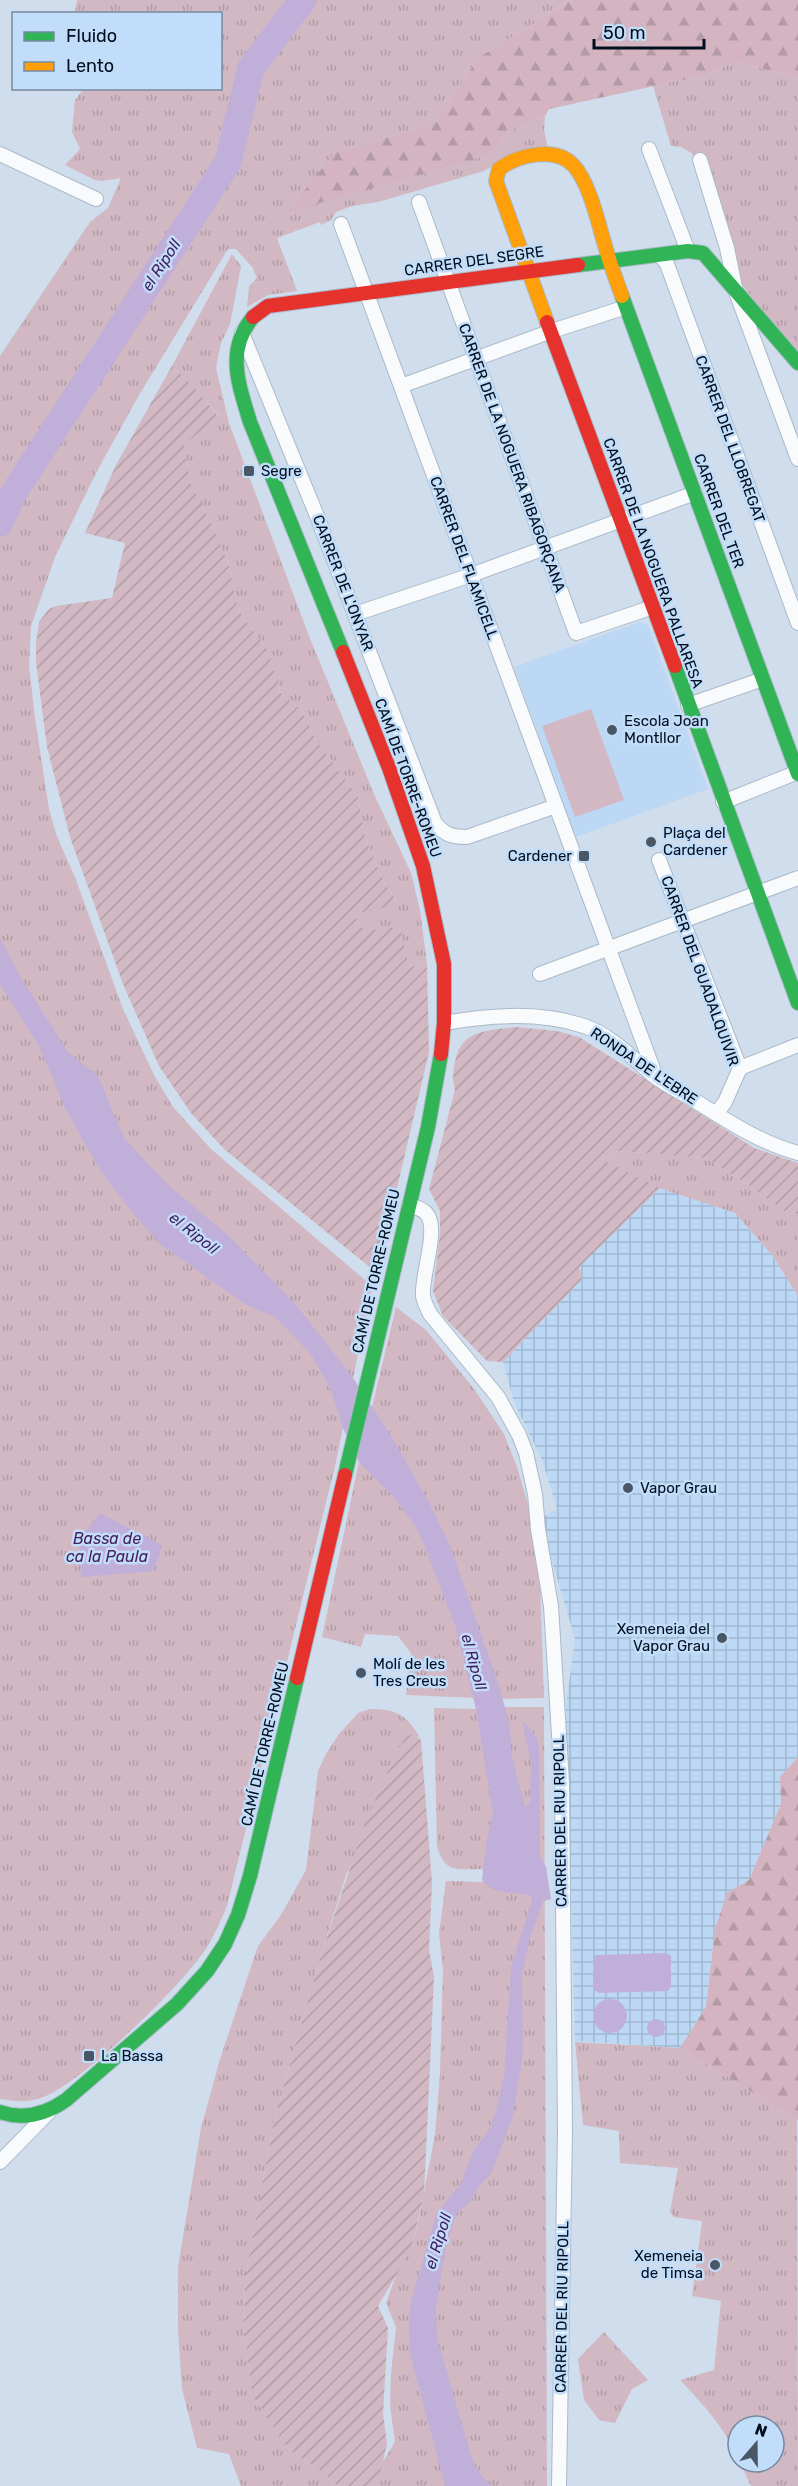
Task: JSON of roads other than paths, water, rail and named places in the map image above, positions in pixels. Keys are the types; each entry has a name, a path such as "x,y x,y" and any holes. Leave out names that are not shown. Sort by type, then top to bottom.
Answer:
{"street":[{"path":"649,149 688,251 703,253 717,267 798,363"},
{"path":"0,154 96,199"},
{"name":"CARRER DEL TER","path":"534,155 563,159 578,172 798,773"},
{"name":"CARRER DE LA NOGUERA PALLARESA","path":"534,155 512,161 500,169 496,175 549,332 653,607 756,895 798,1003"},
{"path":"700,160 727,248 736,292 798,459"},
{"name":"CARRER DE LA NOGUERA RIBAGORÇANA","path":"419,202 543,548 576,633 653,607"},
{"name":"CARRER DEL FLAMICELL","path":"341,224 656,1077"},
{"name":"CARRER DEL SEGRE","path":"242,333 250,319 268,306 688,251"},
{"name":"CARRER DEL LLOBREGAT","path":"660,255 667,264 798,623"},
{"path":"400,386 549,332 626,307"},
{"name":"CARRER DE L'ONYAR","path":"242,333 355,614 435,823 443,833 454,837 467,837 556,806"},
{"name":"CAMÍ DE TORRE-ROMEU","path":"0,2112 26,2117 51,2110 165,2014 209,1968 232,1930 250,1876 428,1126 441,1054 444,1023 444,964 423,866 389,768 245,406 235,368 238,342 242,333"},
{"path":"245,406 268,397"},
{"path":"355,614 471,575 695,493"},
{"path":"688,705 763,679"},
{"path":"723,802 798,773"},
{"name":"CARRER DEL GUADALQUIVIR","path":"659,860 740,1068 725,1102 716,1114"},
{"path":"540,974 607,947 798,878"},
{"name":"RONDA DE L'EBRE","path":"444,1023 482,1017 534,1016 585,1026 615,1043 656,1077 716,1114 763,1141 798,1153"},
{"path":"740,1068 798,1045"},
{"name":"CARRER DEL RIU RIPOLL","path":"409,1205 420,1208 430,1219 431,1229 423,1287 423,1298 430,1314 498,1397 526,1453 535,1494 538,1529 551,1606 562,1783 565,2132 560,2486"},
{"path":"0,2162 51,2110"}],"water":[{"path":"0,938 18,973 68,1052 98,1076 124,1138 169,1186 229,1236 296,1305 351,1375 390,1434 430,1504 451,1548 499,1686 509,1722 512,1756 525,1807 530,1805 531,1763 522,1720 537,1738 540,1857 546,1867 551,1899 543,1901 529,1941 522,1977 523,2052 513,2116 491,2174 479,2186 470,2202 457,2213 447,2241 436,2310 437,2338 471,2455 477,2470 492,2486 445,2486 410,2354 411,2302 436,2214 462,2182 472,2153 491,2127 495,2114 504,2078 511,1967 532,1901 531,1896 498,1891 482,1880 487,1839 493,1814 476,1709 455,1625 418,1530 393,1496 359,1462 342,1426 331,1390 311,1354 275,1317 245,1304 161,1245 134,1215 100,1170 65,1108 39,1046 0,984"},
{"name":"Bassa de ca la Paula","path":"100,1513 162,1545 154,1571 81,1577 79,1541"},
{"path":"666,1953 671,1956 671,1987 668,1991 599,1993 593,1989 593,1959 596,1955"},
{"path":"610,1999 622,2004 627,2016 622,2028 610,2033 598,2028 593,2016 598,2004"},
{"path":"656,2019 662,2022 665,2028 662,2034 656,2037 650,2034 647,2028 650,2022"}],"waterway":[{"name":"el Ripoll","path":"0,523 11,497 228,162 251,68 303,0"}],"place":[{"name":"Segre","path":"249,471"},
{"name":"Escola Joan Montllor","path":"612,730"},
{"name":"Plaça del Cardener","path":"651,842"},
{"name":"Cardener","path":"584,856"},
{"name":"Vapor Grau","path":"628,1488"},
{"name":"Xemeneia del Vapor Grau","path":"722,1638"},
{"name":"Molí de les Tres Creus","path":"361,1673"},
{"name":"La Bassa","path":"89,2056"},
{"name":"Xemeneia de Timsa","path":"715,2265"}]}
